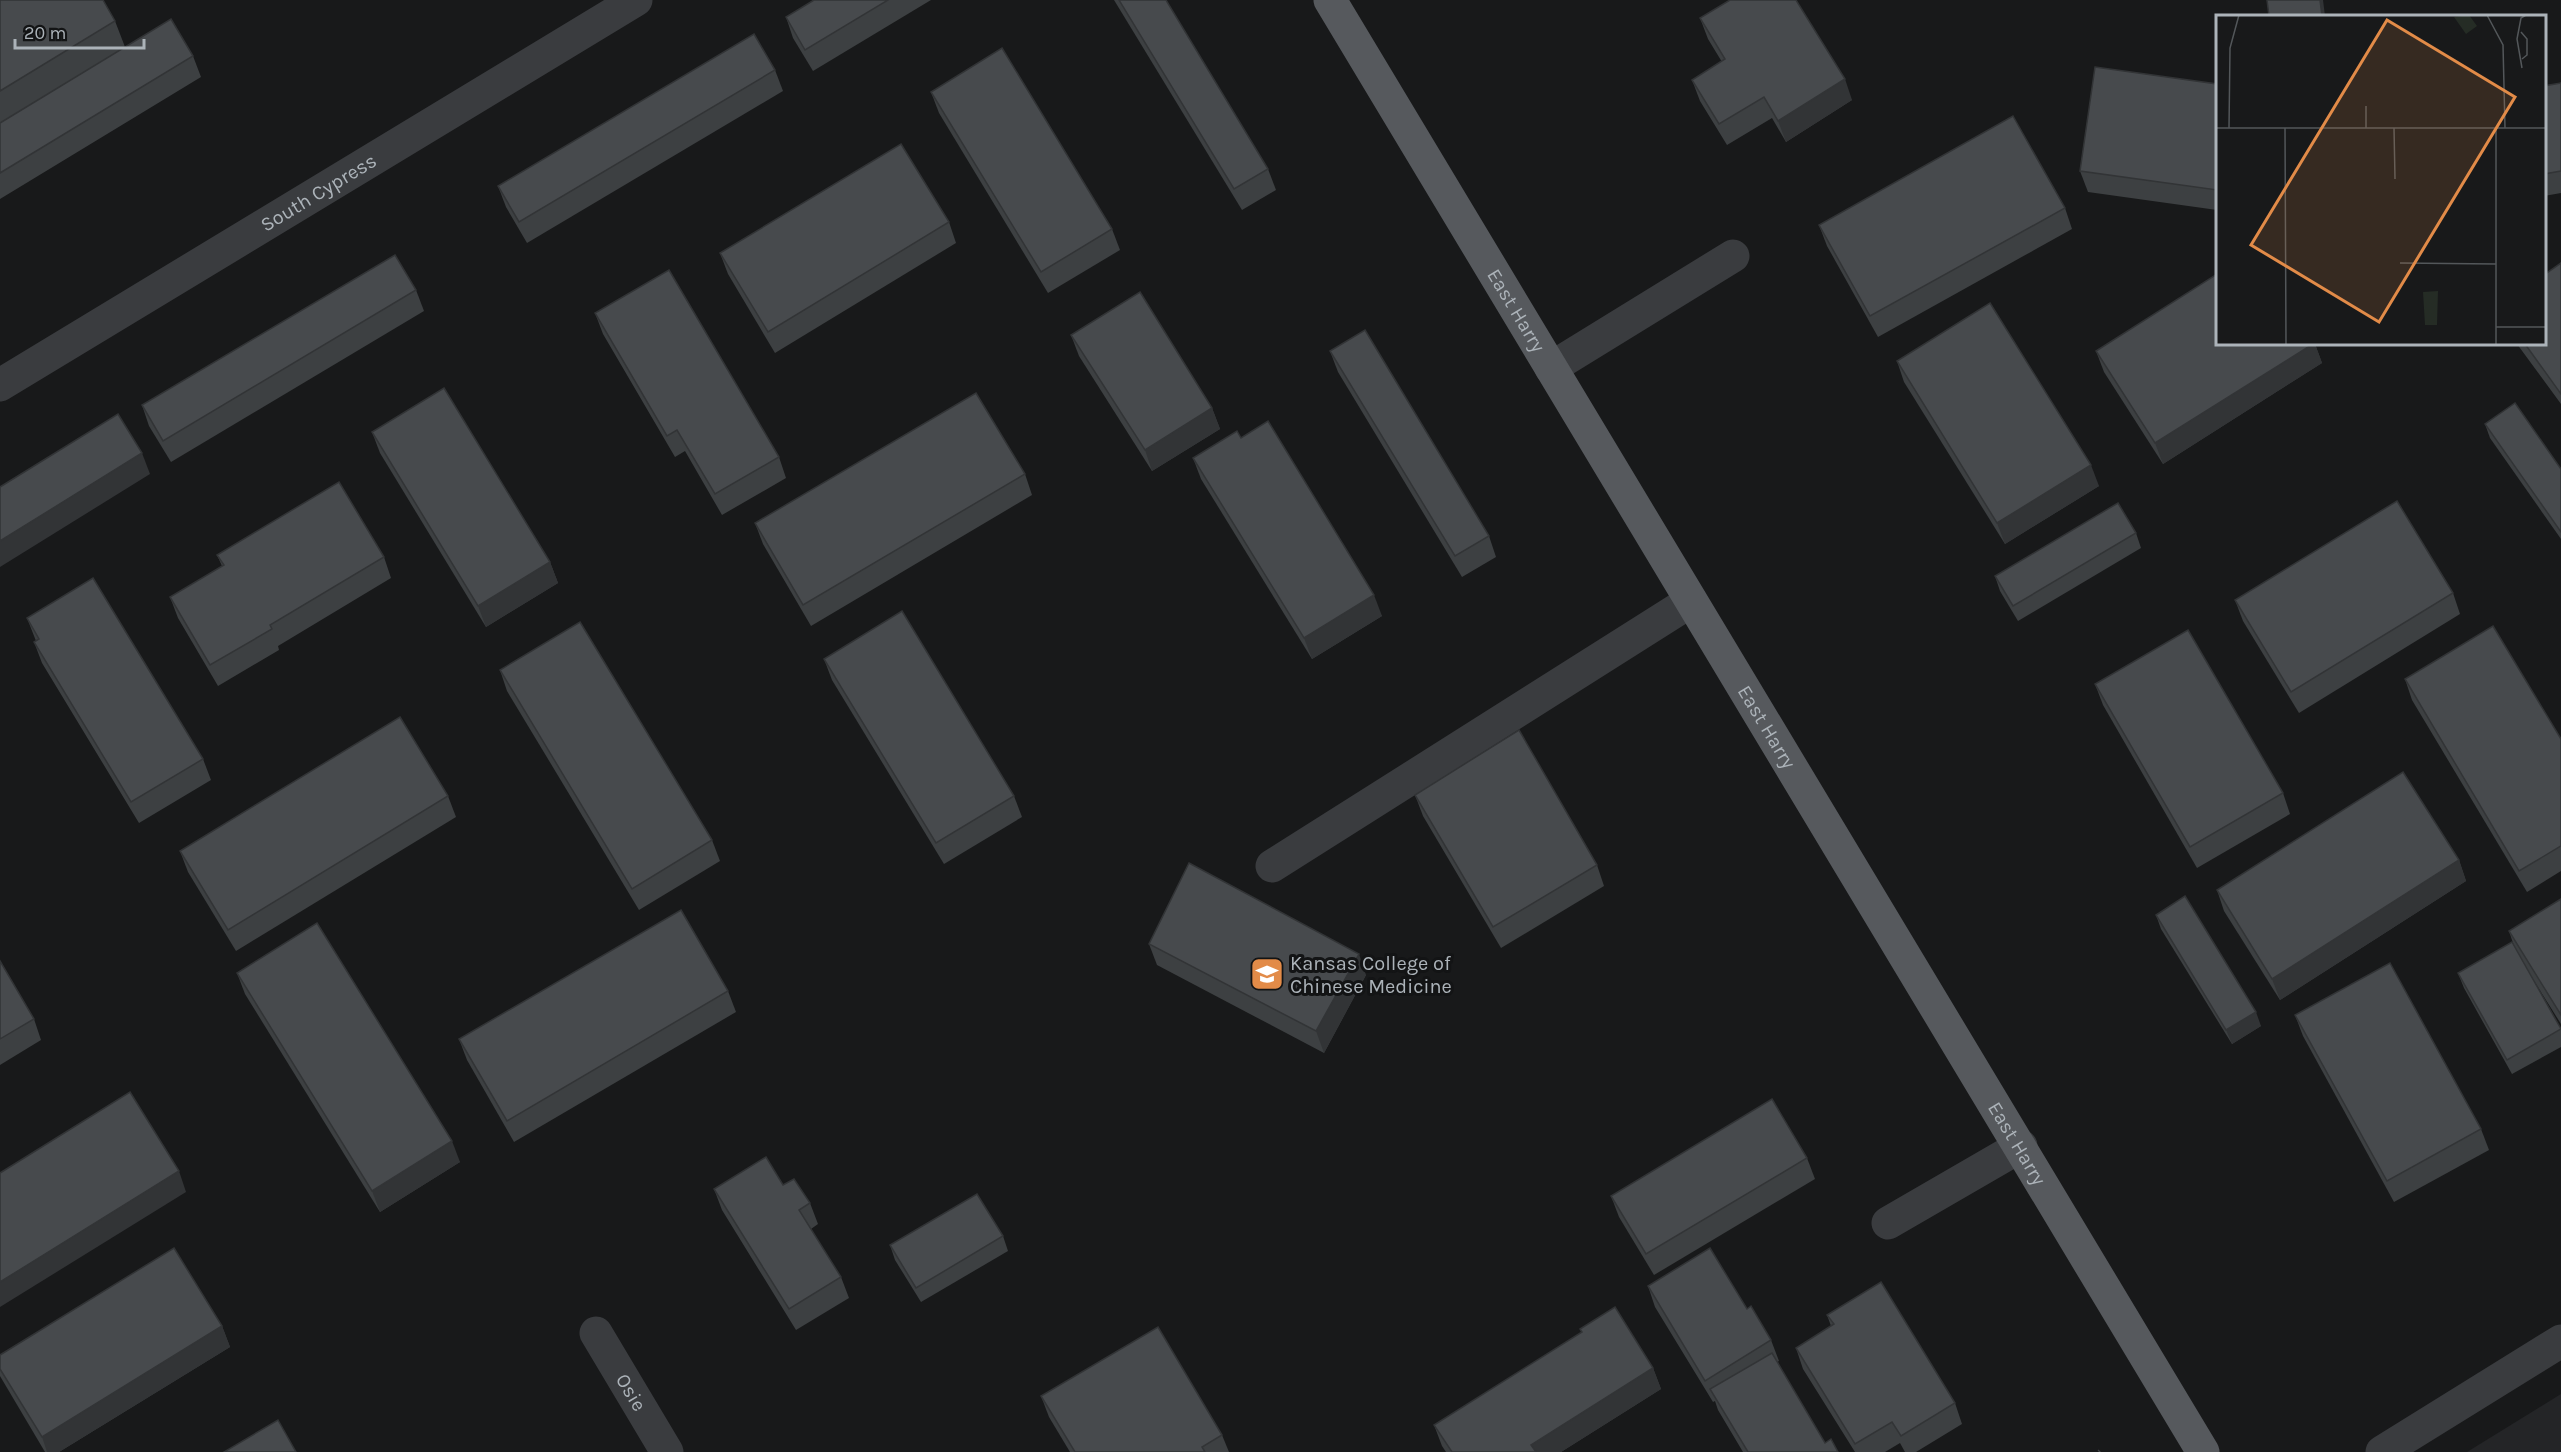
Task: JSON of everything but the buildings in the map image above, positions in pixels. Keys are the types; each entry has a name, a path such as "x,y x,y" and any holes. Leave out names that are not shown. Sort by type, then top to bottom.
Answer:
{"main road":[{"name":"East Harry","path":"1330,0 2203,1452"}],"street":[{"name":"South Cypress","path":"0,385 636,0"},
{"path":"1551,368 1733,256"},
{"path":"1272,866 1691,601"},
{"path":"1888,1223 2021,1146"},
{"name":"Osie","path":"596,1333 668,1452"},
{"path":"2382,1452 2561,1341"}],"shaded area":[{"path":"2561,1394 2561,1452 2467,1452"}],"place":[{"name":"Kansas College of Chinese Medicine","path":"1267,974"}]}
